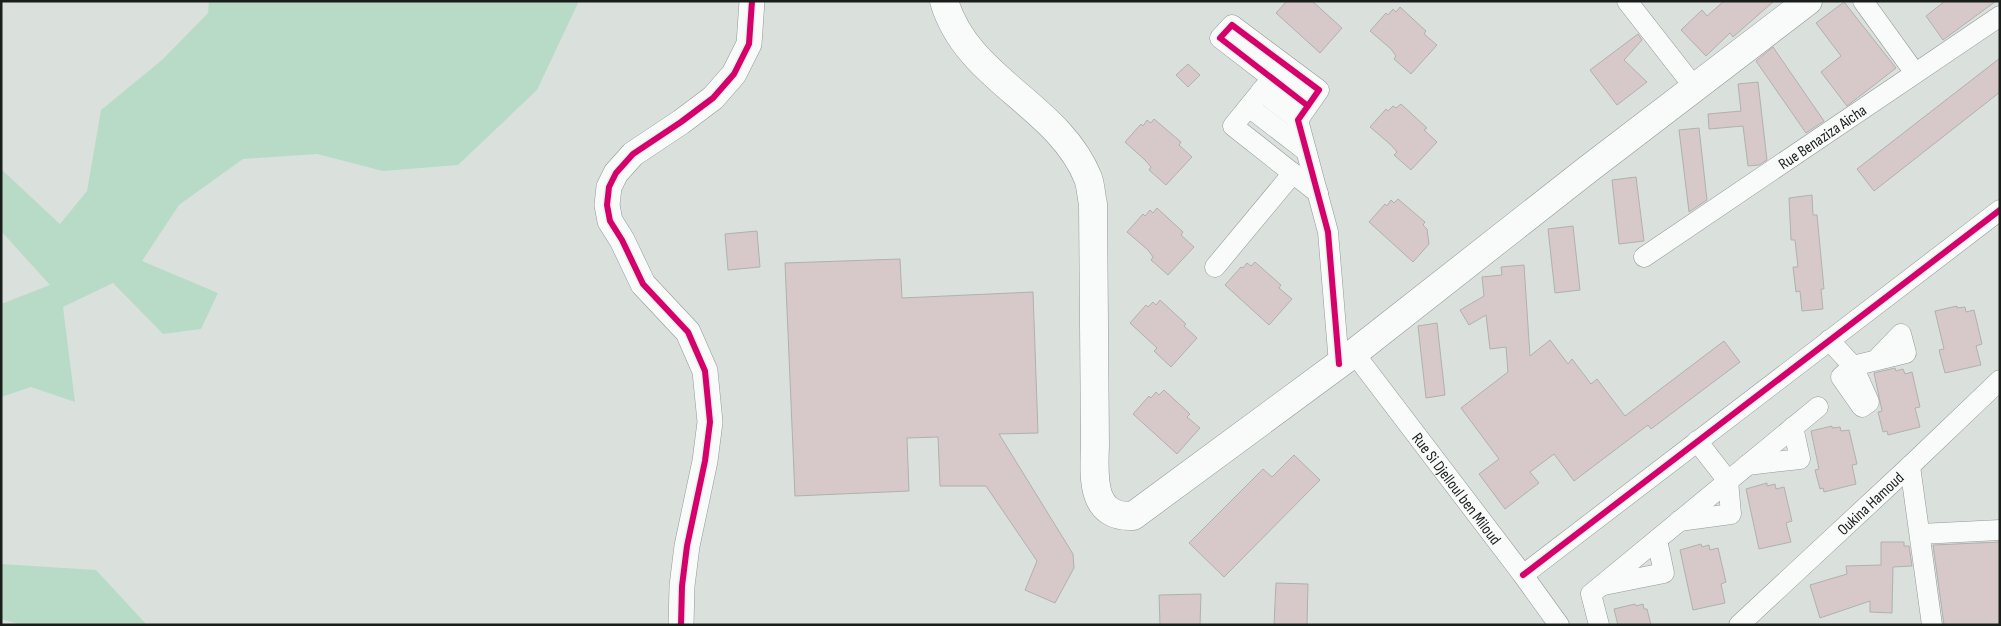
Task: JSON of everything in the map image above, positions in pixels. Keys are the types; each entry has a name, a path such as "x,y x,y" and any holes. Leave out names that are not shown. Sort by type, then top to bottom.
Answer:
{"main road":[{"path":"944,1 947,13 965,44 984,66 1044,118 1066,140 1079,159 1089,180 1093,204 1094,479 1098,496 1108,509 1119,517 1133,516 1347,359 1587,170 1808,1"}],"street":[{"path":"681,625 682,586 687,546 705,461 710,422 705,371 688,332 643,284 622,240 610,221 607,206 609,188 616,172 633,154 713,98 734,74 749,44 752,1"},
{"path":"1627,1 1694,88"},
{"path":"1862,1 1915,73"},
{"name":"Rue Benaziza Aicha","path":"1644,257 2000,16"},
{"path":"1303,113 1267,84 1220,38 1232,24 1318,90 1303,113 1306,151 1328,232 1347,359"},
{"path":"1267,84 1233,126 1318,193"},
{"path":"1249,107 1306,151"},
{"path":"1215,267 1293,173"},
{"path":"1523,574 2000,210"},
{"path":"1830,340 1853,366 1876,360"},
{"name":"Rue Si Djelloul ben Miloud","path":"1347,359 1523,574 1559,625"},
{"name":"Oukina Hamoud","path":"1739,625 2000,380"},
{"path":"1599,625 1591,594 1818,407"},
{"path":"1747,465 1800,459 1793,427"},
{"path":"1679,521 1731,514 1728,481 1697,441"},
{"path":"1910,466 1932,625"},
{"path":"1920,534 2000,530"},
{"path":"1601,586 1664,573 1657,540"}],"green space":[{"path":"209,1 579,1 537,90 458,165 383,171 317,154 243,159 179,205 142,261 218,293 201,329 163,334 113,283 63,307 75,402 31,387 1,397 1,304 50,285 1,231 1,169 60,224 87,191 101,110 162,60 208,13"},
{"path":"1,564 96,570 147,625 22,625 1,619"}],"building":[{"path":"1287,1 1312,1 1342,28 1320,53 1276,13"},
{"path":"1724,1 1774,1 1733,37 1730,33 1706,56 1681,30 1702,10 1707,16"},
{"path":"1945,1 1996,1 1943,40 1926,16"},
{"path":"1844,2 1896,68 1847,106 1821,72 1841,56 1816,23"},
{"path":"1400,7 1426,31 1424,34 1437,45 1411,74 1394,59 1396,56 1391,49 1370,31 1386,13 1388,15 1393,9 1396,12"},
{"path":"1638,34 1642,40 1624,60 1647,82 1617,105 1590,70"},
{"path":"1773,47 1824,121 1806,133 1756,61"},
{"path":"2000,58 2000,92 1874,191 1857,169"},
{"path":"1188,64 1200,75 1188,87 1176,75"},
{"path":"1758,82 1767,160 1759,165 1748,166 1743,126 1709,129 1708,114 1741,111 1738,84"},
{"path":"1401,104 1427,128 1424,130 1437,142 1411,170 1394,155 1397,152 1391,145 1370,127 1386,109 1388,111 1393,106 1396,108"},
{"path":"1154,119 1181,142 1179,145 1192,157 1166,185 1149,170 1151,167 1145,160 1125,142 1141,124 1143,126 1147,120 1151,123"},
{"path":"1699,128 1707,200 1689,212 1679,130"},
{"path":"1636,177 1644,241 1619,244 1612,180"},
{"path":"1812,195 1813,215 1817,215 1824,289 1821,289 1823,309 1802,311 1800,291 1796,292 1793,267 1798,267 1795,240 1791,240 1789,198"},
{"path":"1398,199 1425,222 1423,225 1427,229 1429,244 1413,262 1369,222 1385,204 1387,206 1391,200 1394,203"},
{"path":"1157,208 1183,232 1181,235 1194,247 1168,275 1151,260 1153,257 1148,250 1127,232 1143,214 1145,216 1150,210 1153,213"},
{"path":"1573,226 1580,290 1555,293 1548,229"},
{"path":"757,231 760,267 728,270 725,234"},
{"path":"900,259 902,298 1033,292 1038,433 999,434 1073,554 1074,568 1055,603 1025,590 1037,561 986,486 940,486 938,437 907,438 909,491 795,496 785,263"},
{"path":"1255,262 1281,285 1279,288 1292,299 1269,325 1225,285 1241,267 1243,268 1247,263 1251,266"},
{"path":"1524,265 1530,356 1550,340 1568,364 1572,359 1591,384 1597,379 1625,416 1724,341 1740,362 1651,429 1648,425 1574,481 1554,454 1530,472 1539,483 1505,509 1479,474 1499,459 1461,408 1508,372 1506,347 1490,349 1486,315 1469,325 1460,310 1484,296 1482,277 1502,275 1501,267"},
{"path":"1160,300 1186,324 1184,326 1197,338 1171,367 1154,351 1157,348 1130,323 1146,305 1148,307 1153,302 1156,305"},
{"path":"1957,306 1957,308 1965,307 1966,312 1974,310 1982,344 1976,346 1981,365 1945,373 1939,350 1944,349 1935,311"},
{"path":"1437,323 1445,395 1426,398 1418,326"},
{"path":"1895,368 1896,371 1903,369 1905,374 1912,372 1920,407 1915,408 1920,427 1888,435 1887,431 1883,432 1878,412 1882,411 1874,373"},
{"path":"1164,390 1190,414 1187,417 1200,428 1177,454 1133,414 1149,396 1151,398 1156,392 1159,395"},
{"path":"1832,426 1832,428 1840,427 1841,431 1849,430 1857,464 1852,465 1856,484 1824,492 1823,488 1820,489 1815,470 1819,469 1811,431"},
{"path":"1294,455 1320,480 1224,577 1189,543 1263,469 1272,477"},
{"path":"1767,483 1767,486 1775,484 1776,489 1784,487 1792,521 1786,523 1791,542 1759,549 1746,489"},
{"path":"1881,542 1904,542 1904,546 1909,546 1912,566 1893,567 1892,613 1870,612 1870,601 1820,618 1810,585 1847,574 1846,566 1881,565"},
{"path":"2000,542 2000,625 1944,625 1933,545"},
{"path":"1701,544 1702,547 1709,545 1710,550 1718,548 1726,582 1721,584 1725,603 1693,610 1680,550"},
{"path":"1276,583 1308,584 1307,625 1274,625"},
{"path":"1201,594 1200,625 1160,625 1159,595"},
{"path":"1635,604 1636,606 1643,604 1644,609 1647,609 1651,625 1618,625 1614,609"}],"cycle path":[{"path":"681,625 682,586 687,546 705,461 710,422 705,371 688,332 643,284 622,240 610,221 607,205 609,187 616,173 633,154 713,98 734,74 749,44 752,1"},
{"path":"1308,106 1220,38 1232,25 1319,90 1298,120 1328,232 1339,364"},
{"path":"1523,575 2000,210"}]}
